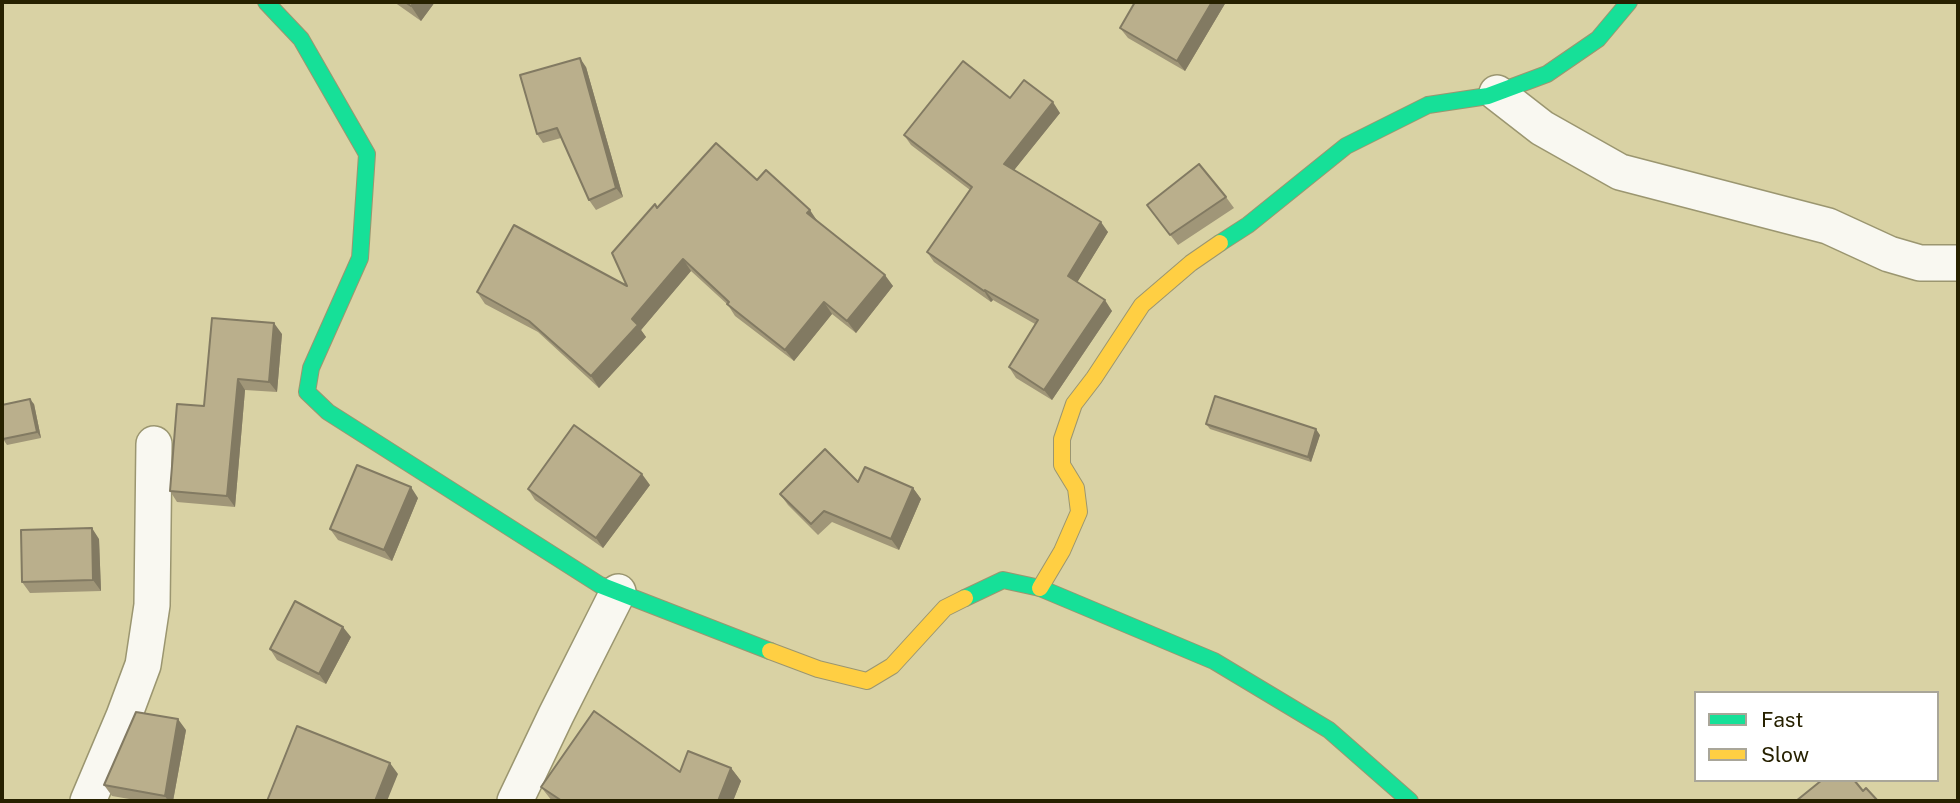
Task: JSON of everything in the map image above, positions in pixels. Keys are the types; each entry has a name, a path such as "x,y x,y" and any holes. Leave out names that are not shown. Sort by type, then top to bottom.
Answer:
{"street":[{"path":"266,2 301,39 367,154 360,258 311,368 307,392 328,412 600,585 818,669 867,681 892,666 945,608 1003,580 1040,588 1214,661 1329,730 1410,801"},
{"path":"1040,588 1062,551 1079,512 1076,488 1062,465 1062,439 1074,404 1142,305 1191,263 1248,225 1346,146 1428,105 1488,96 1547,74 1598,39 1629,2"},
{"path":"1497,93 1542,128 1620,172 1828,226 1889,254 1920,263 1958,263"},
{"path":"88,801 143,665 152,605 154,444"},
{"path":"515,801 618,592"}],"building":[{"path":"1135,2 1212,2 1177,61 1120,28"},
{"path":"580,58 616,188 589,200 557,128 537,134 520,75"},
{"path":"963,61 1010,98 1024,80 1053,102 1004,164 1101,222 1068,276 1105,300 1044,390 1009,367 1038,320 984,291 927,252 972,187 904,135"},
{"path":"716,143 757,180 766,170 810,210 807,213 885,275 847,321 824,302 785,350 727,304 729,302 683,259 632,319 638,325 591,376 529,321 477,292 514,225 627,286 612,253 655,204 657,208"},
{"path":"1199,164 1226,197 1170,235 1147,205"},
{"path":"212,318 274,323 269,382 238,379 227,496 170,491 177,404 204,406"},
{"path":"1215,396 1316,429 1308,457 1206,424"},
{"path":"30,399 37,432 3,439 2,405"},
{"path":"574,425 642,474 596,538 528,489"},
{"path":"825,449 858,482 865,467 913,488 891,539 824,511 811,524 780,494"},
{"path":"357,465 411,487 384,550 330,529"},
{"path":"92,528 93,580 22,582 21,530"},
{"path":"295,601 343,627 319,674 270,649"},
{"path":"594,711 680,772 688,751 731,768 718,801 562,801 541,787"},
{"path":"136,712 178,719 165,796 104,785"},
{"path":"297,726 390,763 375,801 267,801"},
{"path":"1820,782 1856,782 1863,791 1866,788 1878,801 1796,801"}],"traffic: fast":[{"path":"266,2 301,39 367,154 360,258 311,368 307,392 328,412 600,585 770,651"},
{"path":"1220,243 1248,225 1346,146 1428,105 1488,96 1547,74 1598,39 1629,2"},
{"path":"965,598 1003,580 1040,588 1214,661 1329,730 1410,801"}],"traffic: slow":[{"path":"1040,588 1062,551 1079,512 1076,488 1062,465 1062,439 1074,404 1142,305 1191,263 1220,243"},
{"path":"770,651 818,669 867,681 892,666 945,608 965,598"}]}
